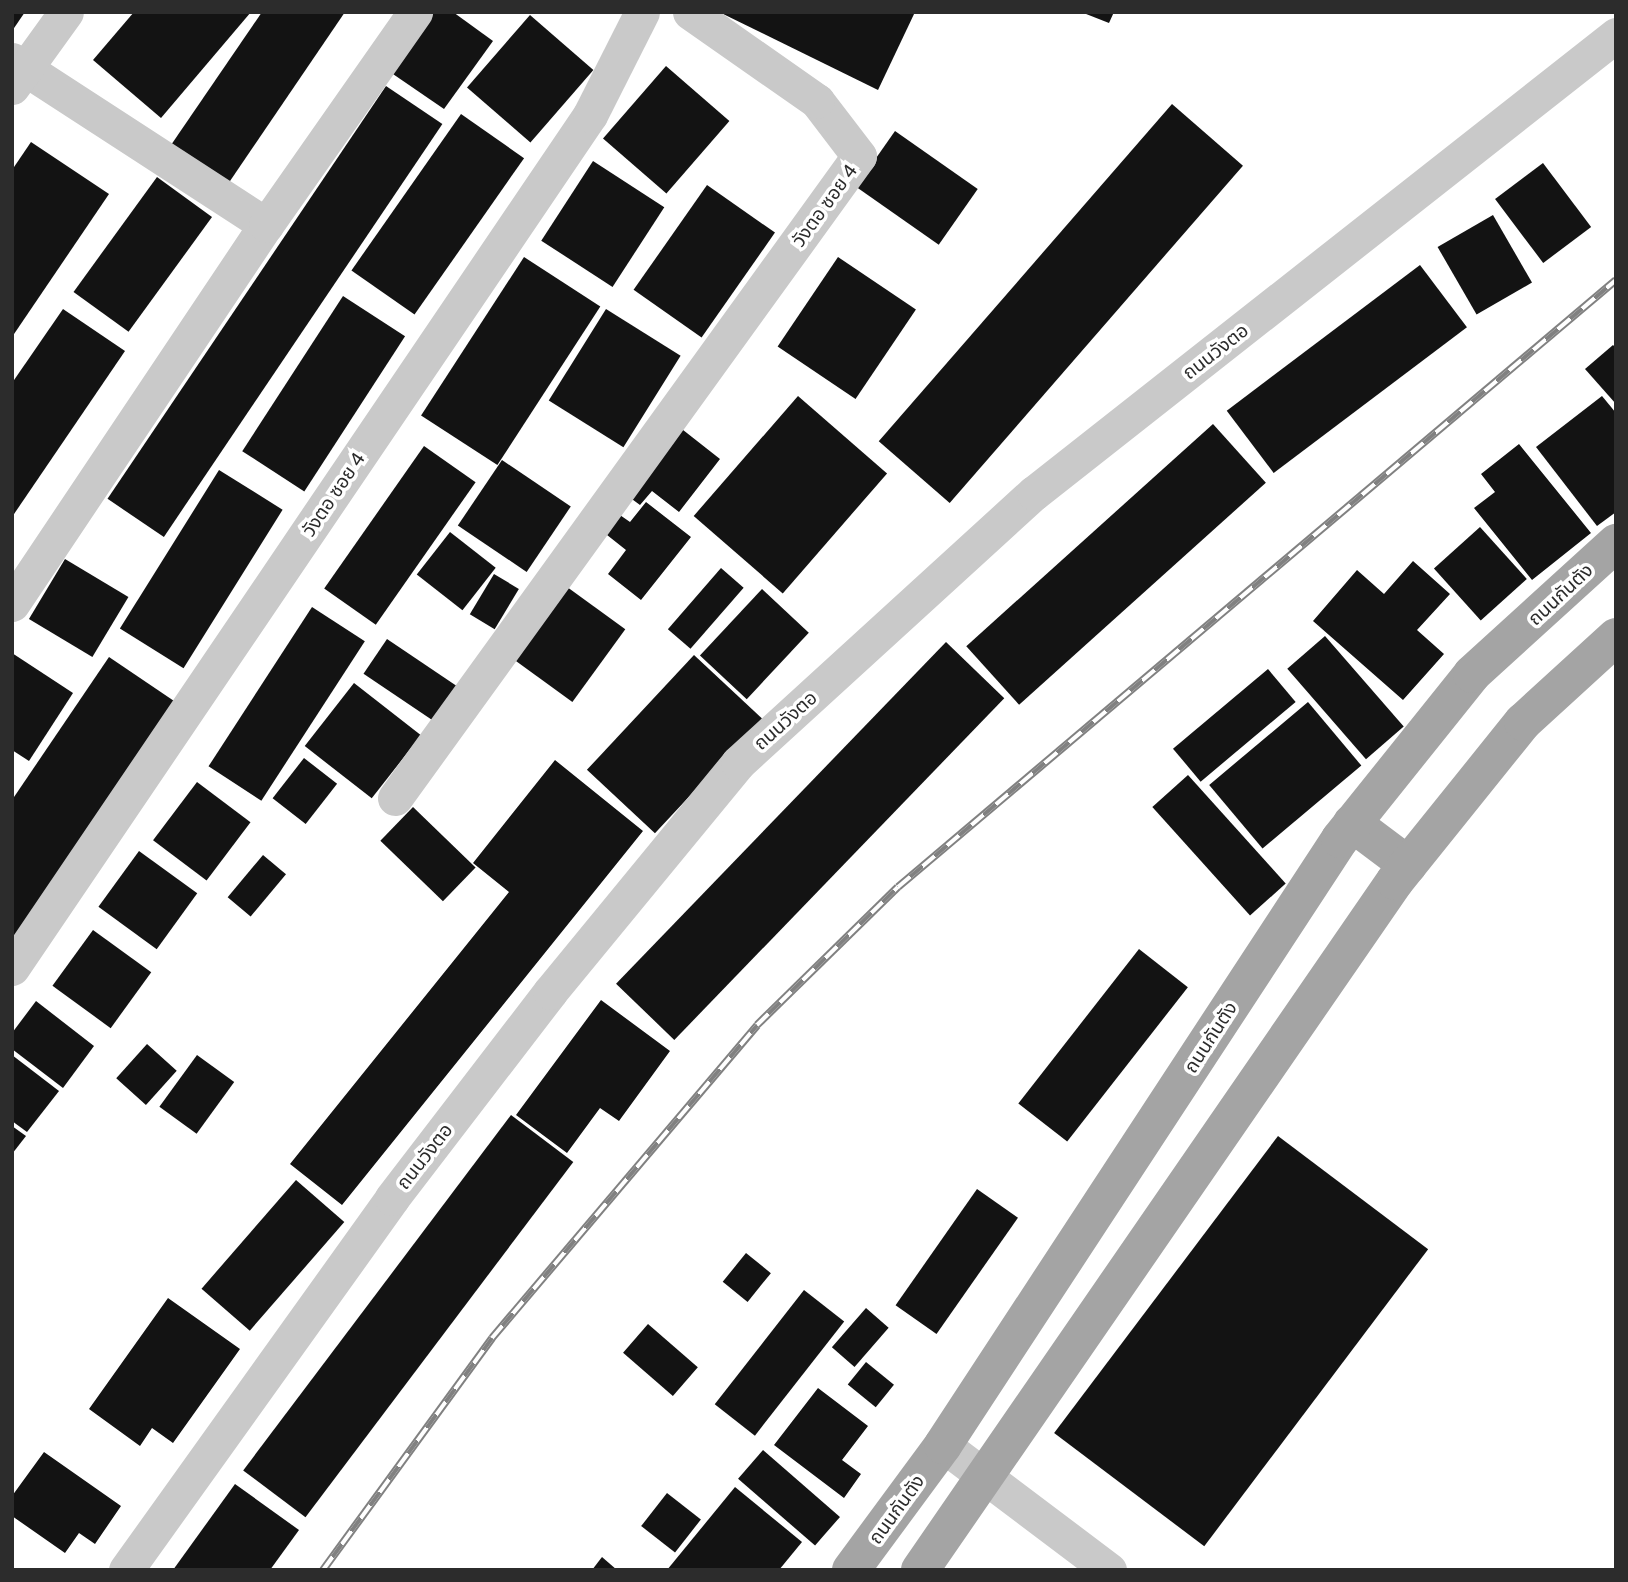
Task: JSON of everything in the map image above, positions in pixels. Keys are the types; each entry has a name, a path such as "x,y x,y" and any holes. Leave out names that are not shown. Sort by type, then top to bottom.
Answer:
{"main road":[{"name":"ถนนกันตัง","path":"851,1570 943,1445 1352,824 1472,674 1616,543"},
{"path":"920,1570 1408,865 1523,722 1616,637"},
{"path":"1352,824 1408,865"}],"street":[{"path":"66,12 17,72 266,225"},
{"path":"12,604 266,225 415,12"},
{"name":"วังตอ ซอย 4","path":"12,968 590,115 642,12"},
{"name":"วังตอ ซอย 4","path":"396,798 859,156 817,101 690,12"},
{"name":"ถนนวังตอ","path":"126,1570 392,1198 550,992 738,763 1034,493 1616,35"},
{"path":"943,1445 1109,1570"}],"building":[{"path":"12,12 25,12 12,31"},
{"path":"134,12 251,12 161,118 93,60"},
{"path":"262,12 345,12 228,184 171,145"},
{"path":"433,12 453,12 493,41 444,109 390,72"},
{"path":"719,12 915,12 878,90"},
{"path":"1081,12 1114,12 1109,23"},
{"path":"530,15 593,70 530,143 467,87"},
{"path":"666,66 729,121 666,194 603,138"},
{"path":"386,86 442,124 164,537 108,499"},
{"path":"1172,104 1243,166 950,503 879,441"},
{"path":"461,114 524,158 415,315 351,270"},
{"path":"895,131 978,189 939,245 856,187"},
{"path":"31,142 109,194 12,337 12,170"},
{"path":"593,161 664,207 613,287 541,241"},
{"path":"1543,163 1591,227 1543,263 1495,199"},
{"path":"157,177 212,217 129,332 74,292"},
{"path":"707,185 775,233 702,337 634,290"},
{"path":"1493,215 1532,283 1477,315 1438,247"},
{"path":"524,257 600,307 497,465 421,416"},
{"path":"838,257 916,310 856,399 778,347"},
{"path":"1420,265 1467,327 1274,473 1227,411"},
{"path":"343,296 405,336 304,491 242,451"},
{"path":"63,309 125,351 12,517 12,383"},
{"path":"606,309 681,356 623,447 549,401"},
{"path":"1613,345 1616,348 1616,404 1585,369"},
{"path":"798,396 887,473 783,593 694,516"},
{"path":"1602,396 1616,413 1616,512 1597,526 1536,447"},
{"path":"1213,424 1266,483 1019,705 966,646"},
{"path":"678,426 720,459 679,512 652,491 640,505 625,494"},
{"path":"1519,444 1591,533 1532,580 1474,508 1495,492 1481,474"},
{"path":"424,446 476,482 376,625 324,589"},
{"path":"502,460 571,506 527,572 458,525"},
{"path":"219,470 283,510 184,668 120,629"},
{"path":"646,502 691,537 641,600 608,574 626,550 602,531 617,513 630,522"},
{"path":"1480,527 1527,579 1481,621 1434,568"},
{"path":"450,532 496,568 462,610 417,575"},
{"path":"65,559 128,597 92,657 29,619"},
{"path":"1413,561 1450,594 1417,630 1444,654 1403,700 1313,621 1357,570 1384,594"},
{"path":"721,568 744,588 691,649 668,629"},
{"path":"494,574 519,589 495,629 470,614"},
{"path":"563,584 625,629 572,702 510,657"},
{"path":"762,589 809,633 747,699 700,656"},
{"path":"312,607 365,641 261,801 209,766"},
{"path":"1325,636 1404,727 1366,759 1287,669"},
{"path":"387,639 457,687 434,721 364,674"},
{"path":"946,642 1004,698 674,1040 616,984"},
{"path":"12,653 73,693 29,761 12,750"},
{"path":"694,655 762,718 655,833 587,770"},
{"path":"109,657 177,703 12,943 12,800"},
{"path":"1268,669 1296,702 1201,782 1173,749"},
{"path":"354,683 421,735 372,798 305,746"},
{"path":"1308,702 1361,766 1263,849 1209,785"},
{"path":"304,758 337,784 306,824 273,798"},
{"path":"555,760 643,831 342,1205 290,1164 509,892 473,863"},
{"path":"1188,775 1286,883 1250,916 1152,807"},
{"path":"197,782 251,822 207,881 153,840"},
{"path":"413,807 476,867 443,901 380,841"},
{"path":"139,851 197,893 157,949 98,907"},
{"path":"263,855 286,874 251,916 228,897"},
{"path":"93,930 151,972 111,1028 52,986"},
{"path":"1139,949 1188,987 1067,1142 1018,1103"},
{"path":"601,1000 670,1051 619,1121 600,1108 567,1153 516,1115"},
{"path":"36,1001 94,1046 63,1088 12,1049 12,1033"},
{"path":"147,1044 177,1071 146,1105 116,1078"},
{"path":"12,1055 59,1091 27,1132 12,1121"},
{"path":"197,1055 234,1082 197,1134 159,1107"},
{"path":"511,1115 573,1162 305,1517 243,1470"},
{"path":"12,1126 26,1136 12,1154"},
{"path":"1278,1136 1428,1249 1204,1546 1054,1433"},
{"path":"296,1180 344,1222 250,1331 202,1289"},
{"path":"977,1189 1018,1218 937,1334 896,1305"},
{"path":"746,1253 771,1273 748,1302 723,1282"},
{"path":"804,1290 844,1321 755,1436 715,1404"},
{"path":"168,1298 240,1349 173,1443 152,1428 140,1446 89,1409"},
{"path":"866,1308 889,1328 855,1367 832,1347"},
{"path":"648,1324 698,1367 673,1396 623,1353"},
{"path":"866,1362 894,1385 876,1407 848,1385"},
{"path":"818,1388 868,1426 842,1460 861,1474 844,1498 774,1445"},
{"path":"763,1450 840,1517 815,1546 738,1479"},
{"path":"44,1452 121,1506 95,1544 79,1533 65,1553 12,1516 12,1496"},
{"path":"235,1484 299,1530 270,1570 173,1570"},
{"path":"735,1487 802,1542 779,1570 667,1570"},
{"path":"667,1493 701,1519 675,1553 641,1526"},
{"path":"602,1557 617,1570 592,1570"}],"railway":[{"path":"323,1570 492,1338 757,1025 898,887 1616,280"}]}
